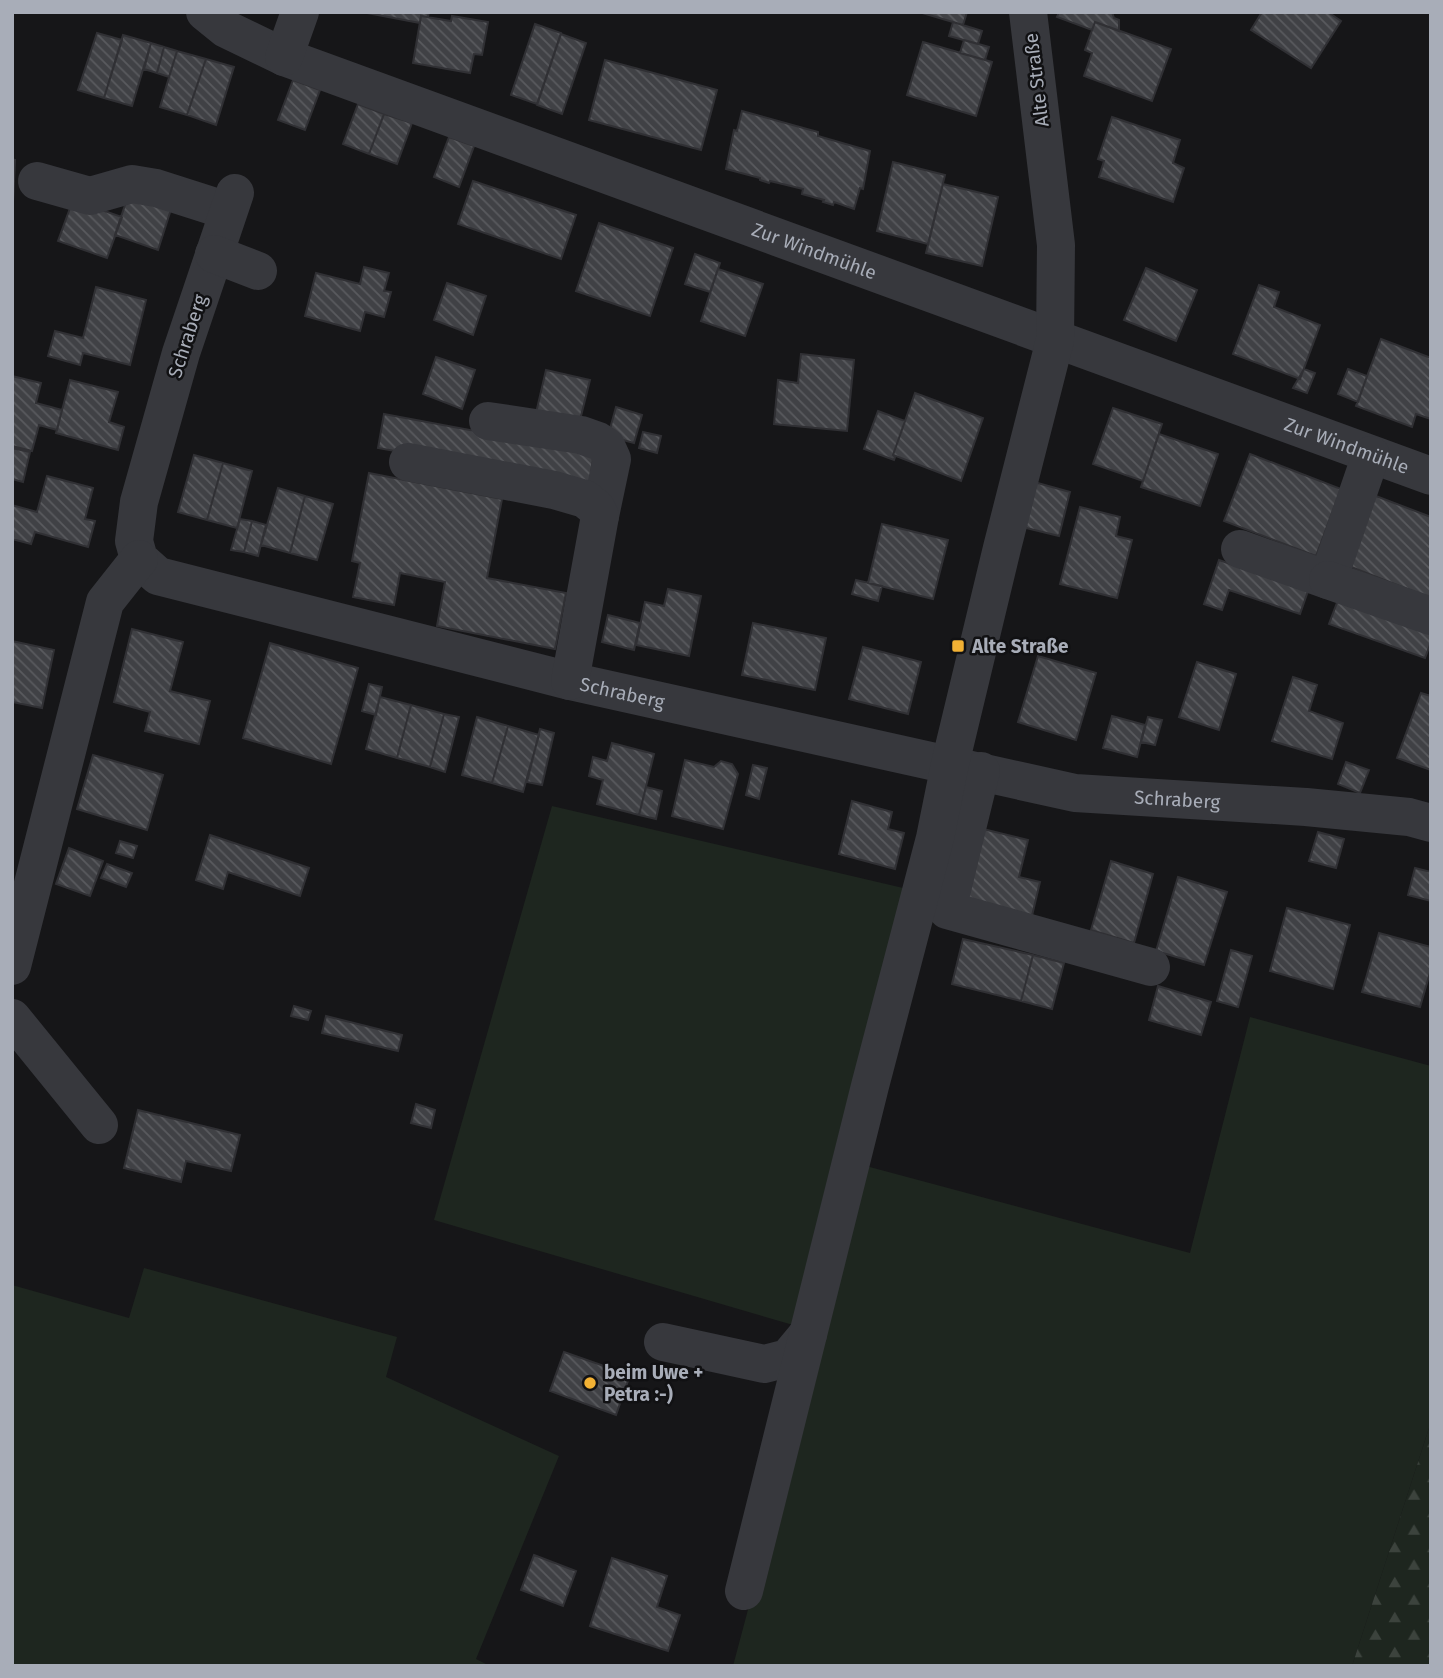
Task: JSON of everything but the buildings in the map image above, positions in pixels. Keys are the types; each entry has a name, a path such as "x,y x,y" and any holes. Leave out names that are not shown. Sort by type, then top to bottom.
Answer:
{"street":[{"name":"Zur Windmühle","path":"205,12 226,29 284,57 1431,476"},
{"path":"284,57 300,12"},
{"name":"Alte Straße","path":"966,768 1055,340 1056,245 1028,12"},
{"name":"Schraberg","path":"37,181 90,196 132,184 232,202 181,353 139,502 134,541 139,559 158,576 570,681 1075,793 1306,807 1409,817 1431,823"},
{"path":"214,254 258,271"},
{"path":"488,421 598,440 606,446 612,460 570,681"},
{"path":"1328,580 1371,455"},
{"path":"408,462 585,499 596,508 600,516"},
{"path":"1240,549 1431,616"},
{"path":"12,966 105,602 139,559"},
{"path":"966,768 947,910 1151,967"},
{"path":"744,1591 935,838 966,768"},
{"path":"12,1018 99,1125"},
{"path":"663,1342 764,1364 788,1358 808,1334"}],"green space":[{"path":"552,806 916,891 800,1327 434,1220"},
{"path":"1250,1017 1431,1066 1431,1422 1352,1666 733,1666 866,1166 1190,1253"},
{"path":"144,1268 397,1337 386,1377 559,1456 476,1659 490,1666 12,1666 12,1285 129,1318"},
{"path":"1431,1422 1431,1666 1352,1666"}],"place":[{"name":"Alte Straße","path":"958,646"},
{"name":"beim Uwe + Petra :-)","path":"590,1383"}]}
